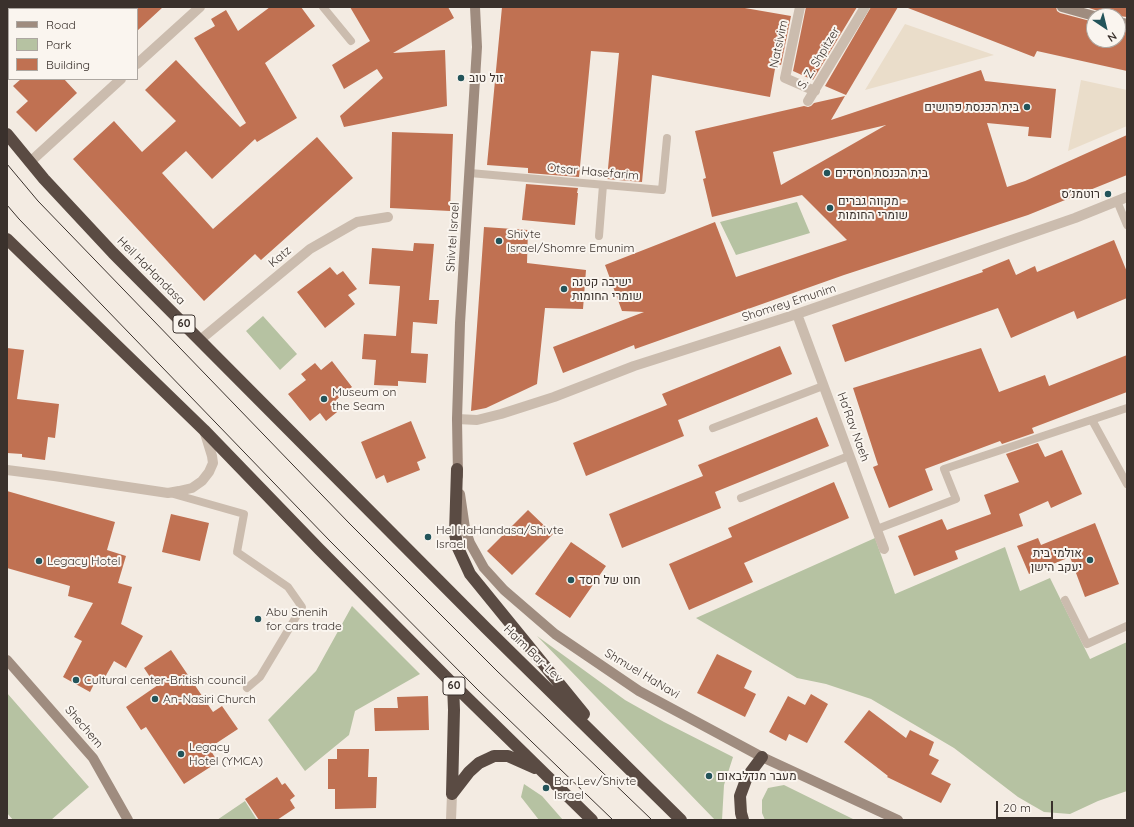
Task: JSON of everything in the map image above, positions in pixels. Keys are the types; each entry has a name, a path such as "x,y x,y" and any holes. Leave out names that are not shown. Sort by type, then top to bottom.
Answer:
{"highway":[{"name":"Heil HaHandasa","path":"7,134 48,184 113,253 367,507"},
{"name":"60","path":"7,239 204,430 453,684 592,820"},
{"path":"457,469 455,534 458,548 470,574 621,760"},
{"name":"Haim Bar-Lev","path":"367,507 486,628 681,820"},
{"path":"452,794 454,710 453,684"},
{"path":"452,794 469,772 479,763 494,756 508,756 541,771"},
{"path":"743,820 741,814 740,796 747,778 762,757"}],"street":[{"path":"138,63 200,7"},
{"name":"Shivtei Israel","path":"457,469 457,419 461,315 477,47 475,7"},
{"name":"Natsivim","path":"800,7 785,78 815,91"},
{"name":"S. Z. Shpitzer","path":"808,101 865,7"},
{"path":"1062,7 1086,14"},
{"path":"30,162 120,80"},
{"name":"Shomrey Emunim","path":"457,419 477,420 554,397 634,366 797,314 1075,218 1127,197"},
{"name":"Katz","path":"200,340 310,249 357,222 388,217"},
{"name":"Ha'Rav Naeh","path":"797,314 884,549"},
{"path":"7,470 168,493 192,488 202,482 210,472 213,463 212,456 204,430"},
{"name":"Shmuel HaNavi","path":"457,469 465,528 470,543 484,568 504,590 555,634 639,691 762,757 898,820"},
{"name":"Shechem","path":"7,660 94,758 128,820"},
{"path":"451,820 452,794"}],"lane":[{"path":"324,7 351,41"},
{"name":"Otsar Hasefarim","path":"470,173 662,190 667,138"},
{"path":"599,236 602,185"},
{"path":"1117,201 1127,225"},
{"path":"713,428 824,386"},
{"path":"877,529 956,499 944,469 1127,408"},
{"path":"1092,420 1127,484"},
{"path":"741,498 849,456"},
{"path":"168,493 244,514 238,552 288,587 302,607 260,677 247,688"},
{"path":"1065,600 1087,644 1127,626"}],"green space":[{"path":"797,202 810,233 736,255 720,222"},
{"path":"263,316 297,354 280,370 246,331"},
{"path":"875,538 895,594 1005,547 1020,591 1050,578 1090,659 1127,642 1127,791 1098,801 1070,814 1044,812 1018,797 954,748 871,699 826,684 797,678 696,618"},
{"path":"352,606 420,674 355,711 349,735 305,771 268,720 316,671"},
{"path":"537,636 625,700 664,722 733,757 724,785 722,820 715,820"},
{"path":"7,693 89,787 51,820 13,820 7,813"},
{"path":"524,784 542,796 563,820 539,820 521,797"},
{"path":"784,785 855,820 765,820 762,813 762,800 768,788"},
{"path":"245,801 257,820 217,820"}],"shaded area":[{"path":"905,24 994,55 865,90"},
{"path":"1081,80 1127,90 1127,126 1068,151"}],"building":[{"path":"137,7 163,7 138,30"},
{"path":"270,7 301,7 315,26 265,63 297,118 257,142 255,139 212,179 186,151 162,173 213,229 317,137 353,178 261,260 255,254 204,301 73,159 114,121 142,152 176,121 145,90 176,60 240,127 246,123 194,38 215,26 211,19 226,10 238,31"},
{"path":"350,7 448,7 454,18 393,53 445,50 447,106 344,127 340,116 383,78 377,69 344,89 332,65 370,41"},
{"path":"502,7 739,7 791,16 781,65 776,63 770,97 652,75 642,182 607,179 619,53 591,51 579,177 528,173 528,168 487,165"},
{"path":"806,7 857,7 813,80 793,71"},
{"path":"871,7 898,7 846,95 825,86"},
{"path":"1056,7 1057,11 1060,13 1086,20 1086,48 1126,48 1127,30 1127,71 1037,51 1034,57 908,8"},
{"path":"1086,7 1127,7 1127,17 1126,8"},
{"path":"981,70 985,81 1056,89 1051,138 1028,136 1029,127 987,123 1007,187 1025,181 1127,135 1127,175 1028,215 844,275 635,349 634,345 563,373 553,347 644,312 622,311 605,265 715,222 736,277 847,240 802,195 712,217 703,179 706,178 695,131 804,106 808,107 814,103 845,96 831,120","holes":["886,125 781,185 773,152"]},
{"path":"20,80 65,80 77,93 36,132 16,112 28,101 13,86"},
{"path":"392,132 453,134 450,211 390,208"},
{"path":"526,184 578,188 575,225 522,220"},
{"path":"484,227 528,230 527,263 586,270 583,309 545,308 537,384 486,408 471,411"},
{"path":"1114,240 1127,272 1127,298 1077,319 1074,311 1011,338 998,308 845,362 832,325 983,272 982,270 1009,259 1016,275 1035,266 1037,272"},
{"path":"414,243 434,244 429,300 439,300 437,324 413,322 411,353 428,354 426,383 398,381 398,386 374,385 376,360 362,359 364,334 396,336 400,286 369,284 372,248 413,251"},
{"path":"330,267 337,275 343,271 357,289 348,295 355,304 325,328 297,292"},
{"path":"780,346 792,374 678,420 684,436 586,476 573,443 667,405 662,394"},
{"path":"7,348 24,350 17,399 59,404 55,438 48,437 45,460 22,457 22,454 7,453"},
{"path":"981,348 999,392 1045,375 1049,386 1127,355 1127,392 1032,428 1034,433 1002,444 1000,441 925,469 933,490 889,508 873,467 878,465 853,388"},
{"path":"332,361 352,387 336,400 342,408 326,421 320,413 310,421 288,394 306,380 301,374 315,363 321,370"},
{"path":"817,417 829,446 715,492 721,508 622,548 609,514 703,476 698,465"},
{"path":"411,421 426,458 417,462 420,470 387,483 384,475 376,479 361,442"},
{"path":"1038,443 1045,457 1062,450 1082,494 1051,508 1048,501 1019,514 1023,526 955,551 958,559 914,576 898,536 942,519 947,530 991,514 984,495 1019,482 1006,454"},
{"path":"834,482 849,518 744,563 753,582 689,610 669,564 732,537 728,528"},
{"path":"7,491 115,522 107,550 126,556 118,583 132,587 121,624 143,636 126,668 114,661 104,679 98,676 90,692 63,677 82,641 74,637 93,603 68,596 70,586 7,568"},
{"path":"528,510 553,534 512,575 487,551"},
{"path":"171,514 209,523 200,561 162,552"},
{"name":"אולמי בית יעקב הישן","path":"1095,523 1119,584 1085,597 1070,557 1029,574 1017,546 1038,538 1041,545"},
{"name":"חוט של חסד","path":"571,542 606,566 570,618 535,594"},
{"path":"171,650 213,712 222,706 238,729 209,748 218,762 184,784 146,727 141,730 126,707 158,685 154,683 144,668"},
{"path":"717,654 752,671 744,688 756,694 745,717 697,693"},
{"path":"811,694 828,704 807,743 789,734 786,741 769,732 788,696 805,705"},
{"path":"428,696 429,730 375,731 374,708 398,708 397,697"},
{"path":"869,710 906,738 910,730 934,742 929,755 939,760 931,774 951,784 941,803 887,777 888,776 844,742"},
{"path":"337,749 369,749 368,777 377,777 376,808 335,809 335,789 328,789 328,759 337,759"},
{"path":"277,777 282,785 285,783 295,796 290,800 295,808 277,820 259,820 245,799"}],"tram line":[{"path":"7,164 38,201 349,523 497,671 652,820"},
{"path":"7,205 329,540 478,690 613,820"}],"place":[{"name":"זול טוב","path":"461,78"},
{"name":"בית הכנסת פרושים","path":"1027,107"},
{"name":"בית הכנסת חסידים","path":"827,173"},
{"name":"רוטמנ'ס","path":"1108,194"},
{"name":"מקווה גברים - שומרי החומות","path":"830,208"},
{"name":"Shivte Israel/Shomre Emunim","path":"499,241"},
{"name":"ישיבה קטנה שומרי החומות","path":"564,289"},
{"name":"Museum on the Seam","path":"324,399"},
{"name":"Hel HaHandasa/Shivte Israel","path":"428,537"},
{"name":"אולמי בית יעקב הישן","path":"1090,560"},
{"name":"Legacy Hotel","path":"39,561"},
{"name":"חוט של חסד","path":"571,580"},
{"name":"Abu Snenih for cars trade","path":"258,619"},
{"name":"Cultural center-British council","path":"76,680"},
{"name":"An-Nasiri Church","path":"155,699"},
{"name":"Legacy Hotel (YMCA)","path":"181,754"},
{"name":"מעבר מנדלבאום","path":"709,776"},
{"name":"Bar Lev/Shivte Israel","path":"546,788"}]}
